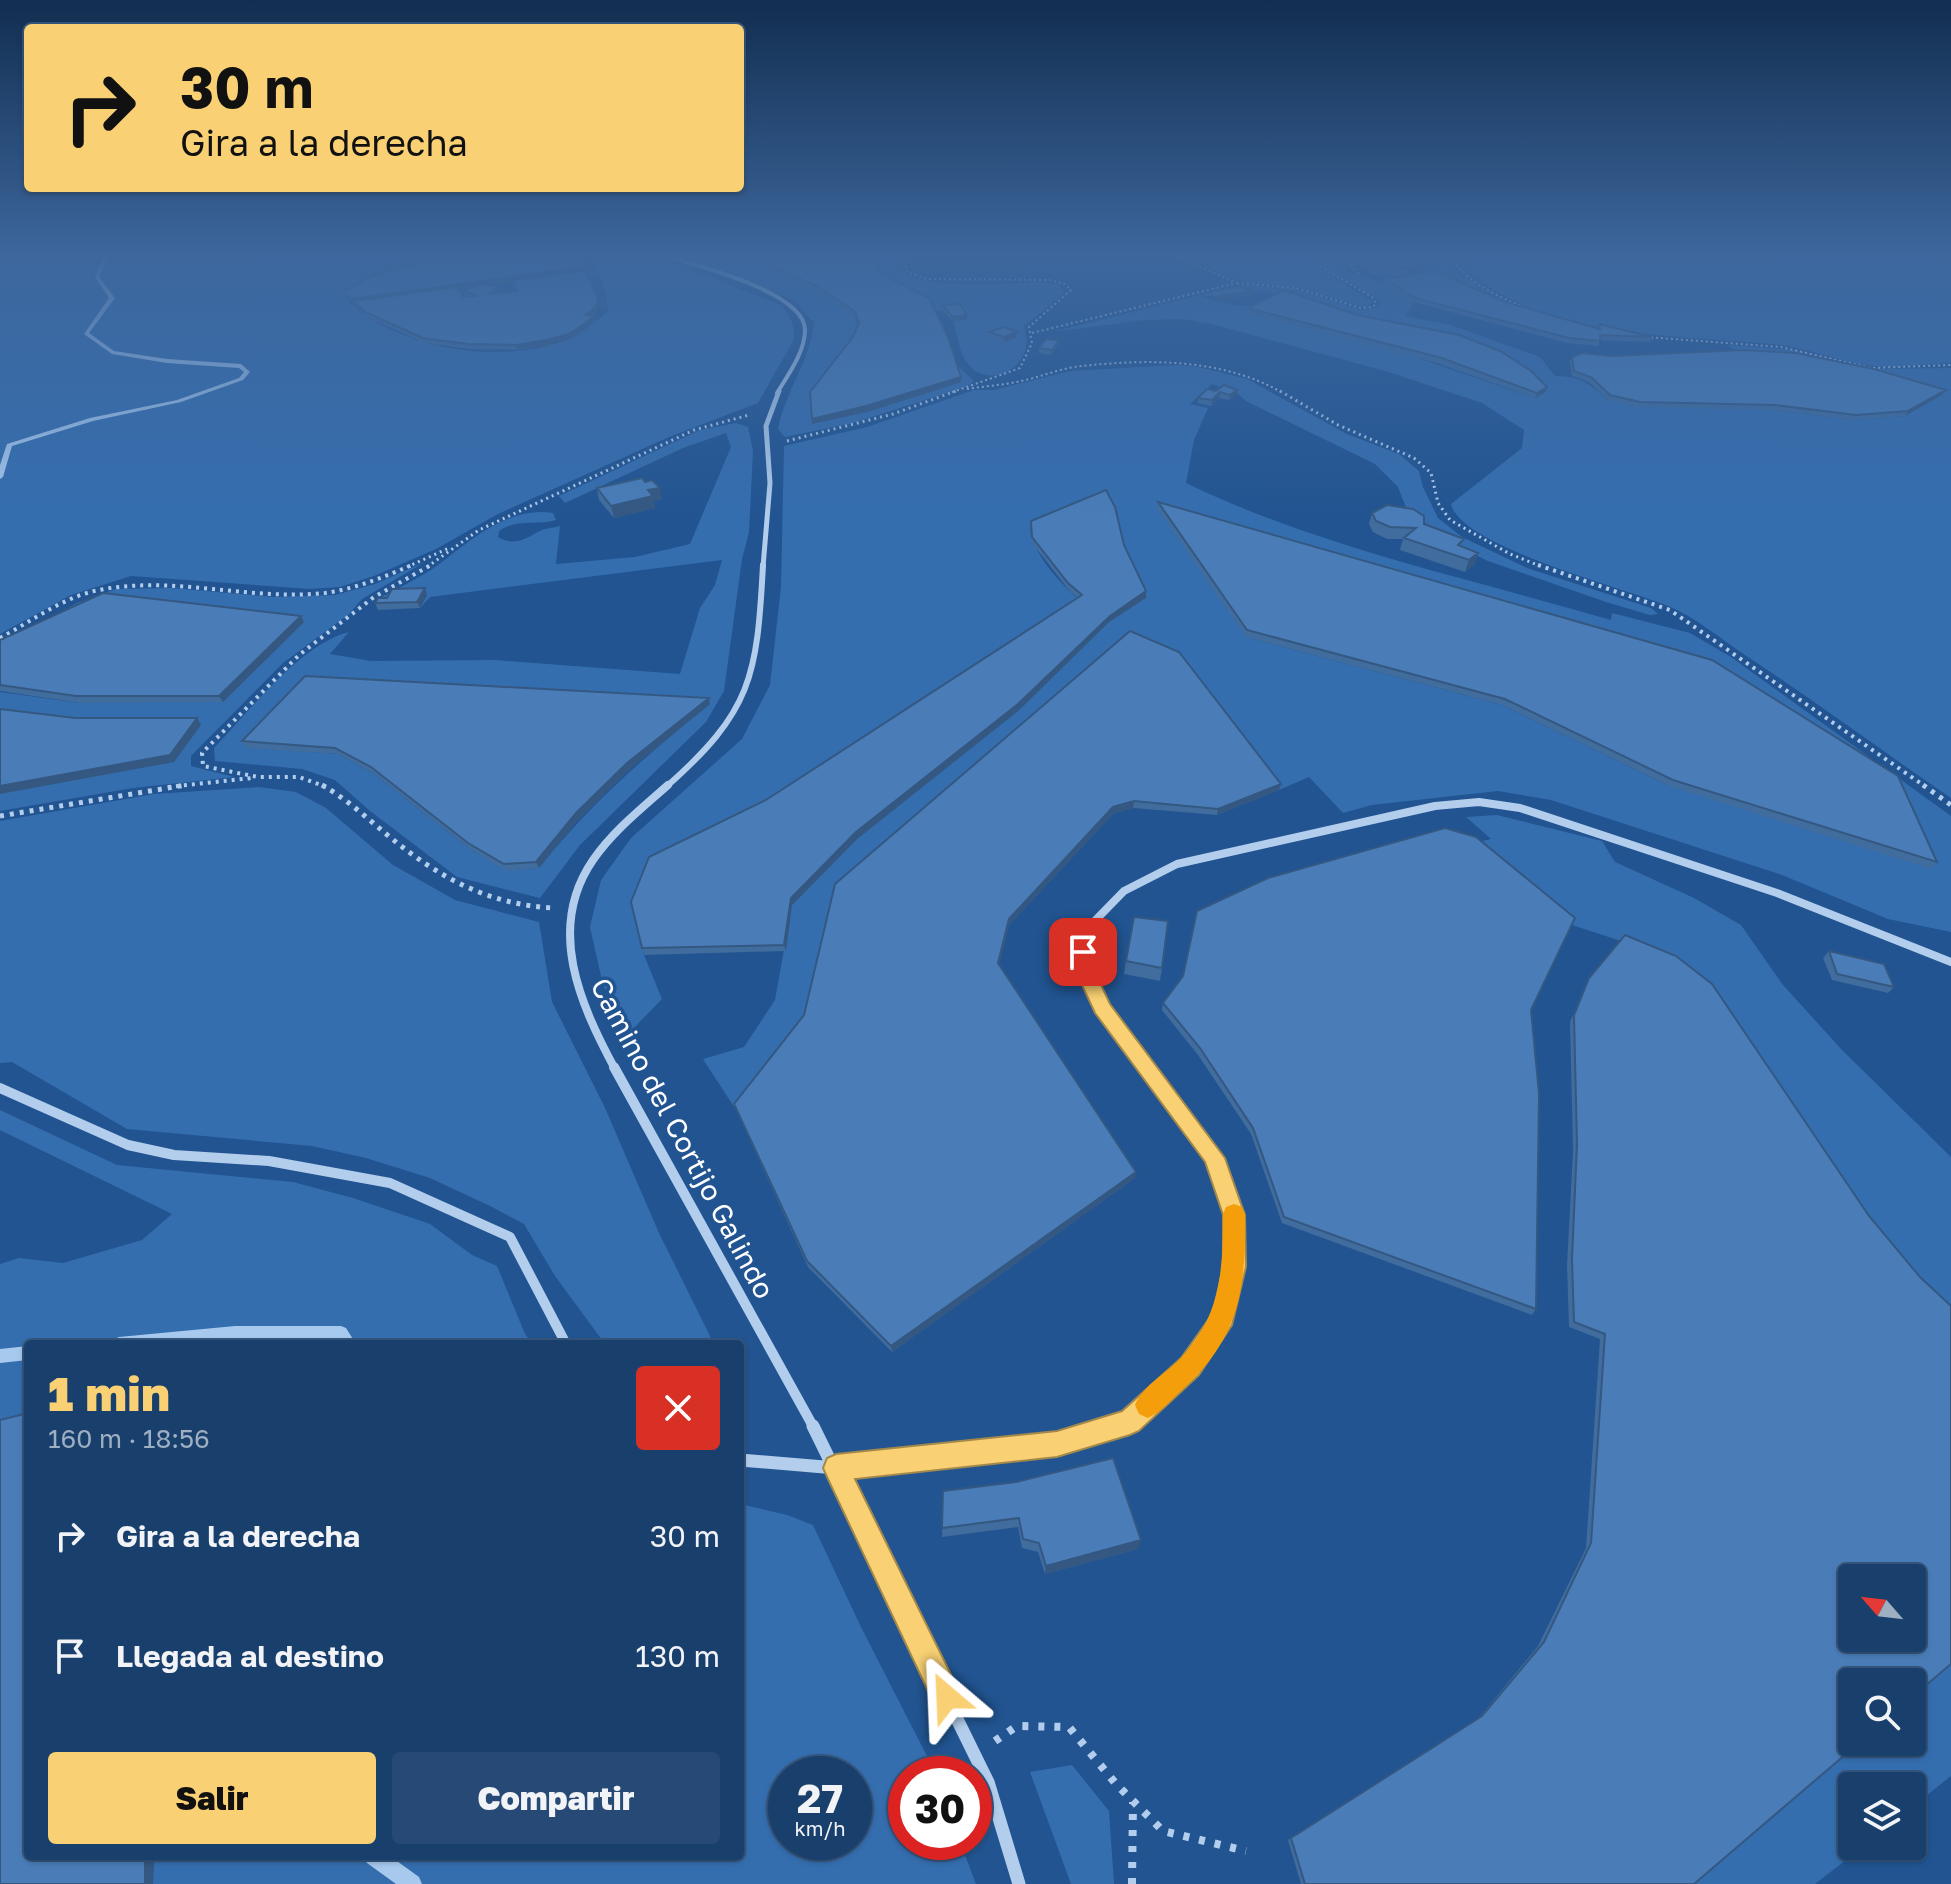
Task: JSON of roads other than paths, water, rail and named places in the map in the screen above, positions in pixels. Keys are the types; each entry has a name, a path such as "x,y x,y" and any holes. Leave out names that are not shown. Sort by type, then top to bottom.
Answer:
{"street":[{"name":"Camino del Cortijo Galindo","path":"802,344 768,413 770,475 757,630 748,681 735,712 708,750 628,820 598,852 569,908 567,940 572,978 589,1021 836,1468 988,1782 1019,1884"},
{"path":"744,1460 836,1468 1057,1444 1130,1422 1190,1367 1224,1317 1234,1267 1234,1215 1215,1158 1102,1008 1084,970 1082,934 1105,905 1138,879 1177,864 1420,809 1479,802 1520,808 1624,840 1777,893 1951,962"},
{"path":"0,1088 128,1145 174,1155 269,1161 390,1183 510,1237 564,1340"}],"waterway":[{"path":"0,477 9,445 92,419 179,401 241,379 247,372 241,366 167,361 112,352 101,344"},
{"path":"161,1340 235,1333 341,1333 346,1340"},
{"path":"0,1356 24,1353"},
{"path":"379,1860 412,1884"}]}
